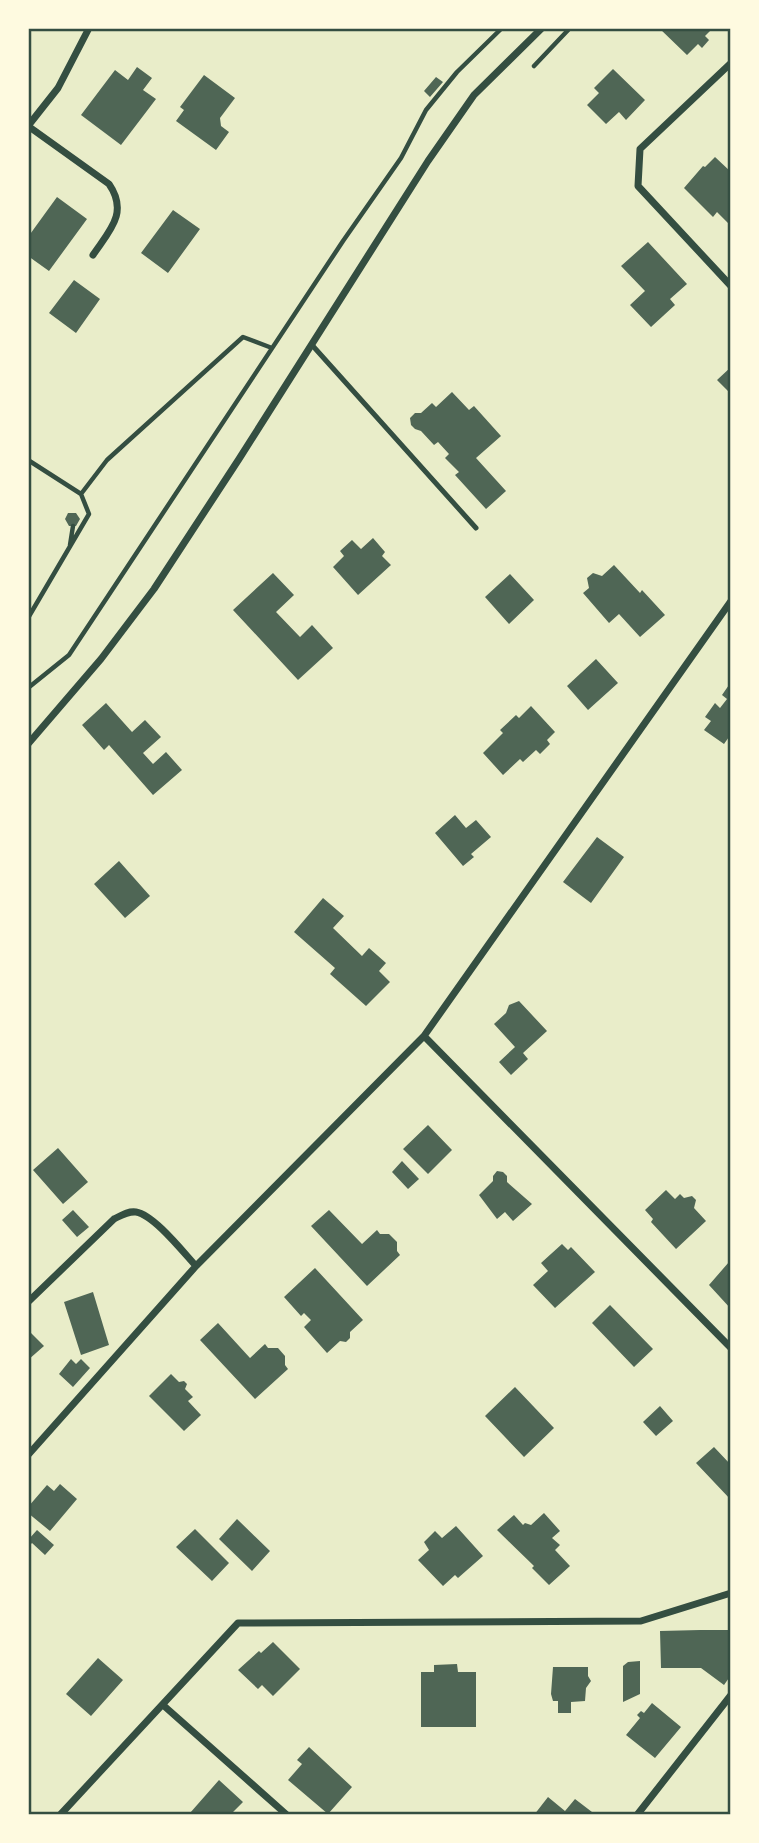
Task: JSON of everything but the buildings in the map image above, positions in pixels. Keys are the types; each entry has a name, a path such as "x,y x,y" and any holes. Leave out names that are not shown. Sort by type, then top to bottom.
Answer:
{"street":[{"path":"93,255 114,223 119,209 117,195 109,184 28,127 58,88 88,29 97,28"},
{"path":"28,744 101,659 154,589 428,161 474,94 542,28"},
{"path":"731,64 640,149 638,186 731,286"},
{"path":"28,1455 155,1309 424,1036 731,601"},
{"path":"424,1036 731,1348"},
{"path":"28,1303 114,1219 127,1213 139,1212 152,1220 196,1266"},
{"path":"60,1815 238,1623 641,1621 731,1593"},
{"path":"637,1815 731,1695"},
{"path":"163,1705 287,1815"}],"lane":[{"path":"312,345 475,528"}],"path":[{"path":"28,688 69,655 401,158 426,110 457,72 502,28"},
{"path":"534,66 570,28"},
{"path":"81,494 107,460 243,337 272,348"},
{"path":"28,460 81,494 89,514 28,618"},
{"path":"69,549 73,526"}]}
